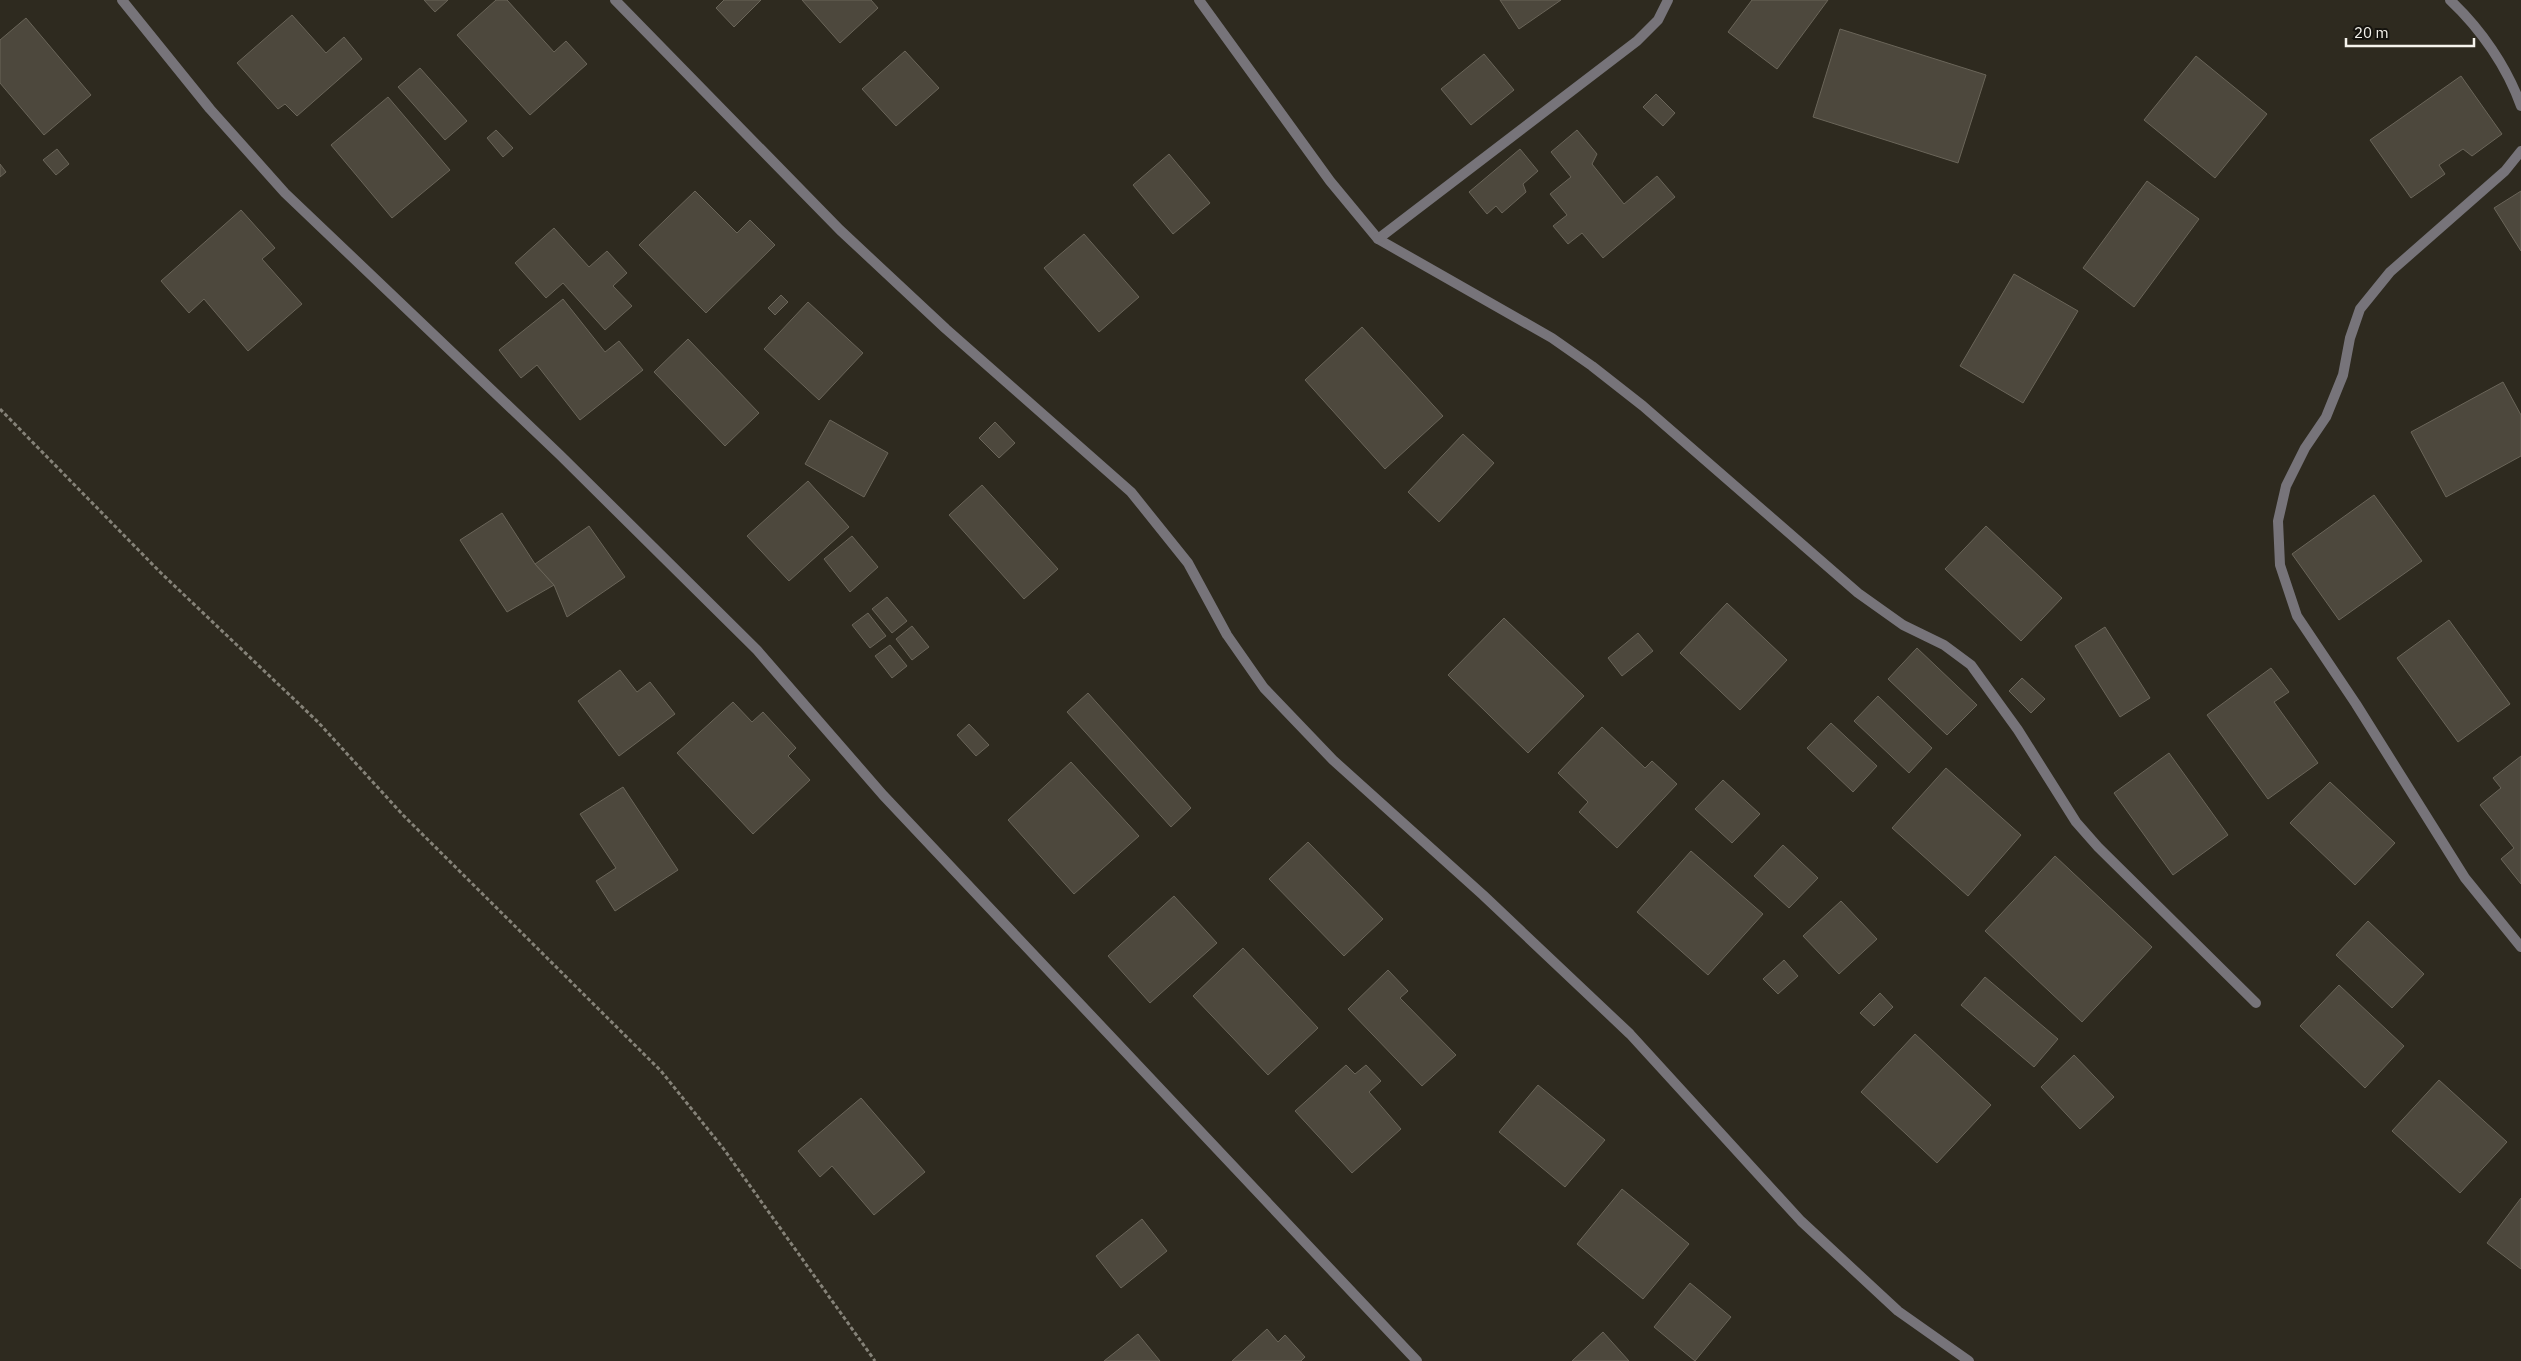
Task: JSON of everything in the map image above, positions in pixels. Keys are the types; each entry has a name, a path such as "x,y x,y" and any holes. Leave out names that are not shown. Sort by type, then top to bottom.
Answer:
{"street":[{"path":"122,0 210,109 285,192 560,455 757,650 903,816 1417,1361"},
{"path":"615,0 840,230 946,329 1131,492 1188,563 1227,635 1264,688 1332,760 1483,895 1630,1034 1800,1222 1898,1311 1968,1361"},
{"path":"1199,0 1330,181 1378,239 1552,338 1592,366 1642,406 1858,594 1903,625 1944,645 1971,665 2018,730 2076,822 2098,847 2256,1004"},
{"path":"1378,239 1637,41 1658,20 1668,0"},
{"path":"2450,0 2464,13 2494,52 2521,106"},
{"path":"2521,151 2505,171 2390,272 2360,310 2350,338 2343,375 2326,416 2305,448 2286,486 2278,521 2280,565 2297,616 2356,704 2465,878 2521,947"}],"path":[{"path":"0,409 160,572 318,722 403,815 660,1071 723,1148 875,1361"}],"building":[{"path":"424,0 448,0 435,12"},
{"path":"496,0 507,0 554,52 566,41 587,64 530,115 457,35"},
{"path":"724,0 761,0 734,27 716,8"},
{"path":"802,0 871,0 878,8 840,43"},
{"path":"1500,0 1561,0 1519,29"},
{"path":"1752,0 1828,0 1777,69 1728,32"},
{"path":"292,15 326,53 344,37 362,59 297,116 285,104 278,109 237,63"},
{"path":"26,18 91,95 44,135 0,83 0,40"},
{"path":"1840,29 1986,75 1958,163 1813,117"},
{"path":"905,51 939,88 896,126 862,89"},
{"path":"1484,54 1514,90 1471,125 1441,89"},
{"path":"2196,56 2267,114 2215,178 2144,120"},
{"path":"420,68 467,121 445,140 398,87"},
{"path":"2461,76 2502,134 2472,156 2463,149 2439,165 2445,174 2411,198 2370,140"},
{"path":"1656,94 1675,113 1663,126 1643,107"},
{"path":"388,97 450,170 392,218 331,145"},
{"path":"496,130 513,148 503,157 487,138"},
{"path":"1577,130 1597,154 1592,164 1624,204 1657,176 1675,197 1603,258 1582,233 1568,244 1553,226 1567,215 1550,194 1571,177 1551,152"},
{"path":"57,149 69,164 56,175 43,160"},
{"path":"1520,149 1538,171 1523,184 1526,192 1502,213 1496,206 1487,214 1469,192"},
{"path":"1169,154 1210,203 1173,234 1133,185"},
{"path":"0,164 6,172 0,177"},
{"path":"2147,181 2199,219 2134,307 2083,268"},
{"path":"695,191 737,233 750,220 775,245 706,313 639,245"},
{"path":"2521,191 2521,251 2494,208"},
{"path":"241,210 275,248 262,259 302,304 248,351 204,299 189,313 161,281"},
{"path":"554,228 589,267 607,251 627,273 613,286 632,306 605,330 563,283 546,298 515,263"},
{"path":"1084,234 1139,297 1099,332 1044,268"},
{"path":"2014,274 2078,311 2023,403 1960,366"},
{"path":"781,295 788,302 775,315 768,308"},
{"path":"563,299 605,352 619,341 643,370 580,420 537,365 521,378 499,350"},
{"path":"808,302 863,353 819,400 764,349"},
{"path":"1362,327 1443,416 1385,469 1305,380"},
{"path":"688,339 759,413 725,446 654,372"},
{"path":"2503,382 2521,415 2521,456 2446,497 2411,432"},
{"path":"830,420 888,453 864,497 805,464"},
{"path":"995,422 1015,443 999,458 979,438"},
{"path":"1463,434 1494,463 1439,522 1408,492"},
{"path":"808,481 849,527 789,581 747,536"},
{"path":"982,485 1058,569 1024,599 949,515"},
{"path":"2374,495 2422,561 2339,620 2292,554"},
{"path":"502,513 535,564 554,585 507,612 460,540"},
{"path":"589,526 625,577 567,617 554,585 535,564"},
{"path":"1986,526 2062,598 2021,641 1945,569"},
{"path":"852,536 878,567 850,592 824,559"},
{"path":"887,597 907,621 892,633 872,609"},
{"path":"1727,603 1787,660 1740,710 1680,653"},
{"path":"868,613 886,636 870,648 852,625"},
{"path":"1504,618 1584,696 1528,753 1448,675"},
{"path":"2449,620 2510,704 2458,742 2397,658"},
{"path":"912,626 929,647 912,660 896,639"},
{"path":"2105,627 2150,698 2120,717 2075,646"},
{"path":"1638,633 1653,651 1622,676 1608,658"},
{"path":"890,645 907,666 892,678 875,656"},
{"path":"1917,648 1977,705 1947,735 1888,679"},
{"path":"2271,668 2289,692 2274,702 2318,763 2268,799 2207,715"},
{"path":"620,670 637,692 650,682 675,714 619,756 578,701"},
{"path":"2022,678 2045,699 2031,713 2009,691"},
{"path":"1088,693 1191,808 1171,827 1067,712"},
{"path":"1878,696 1932,748 1909,773 1854,721"},
{"path":"733,702 752,722 763,712 796,748 788,756 810,780 753,834 677,753"},
{"path":"1831,723 1877,766 1853,792 1807,748"},
{"path":"969,724 989,745 976,756 957,735"},
{"path":"1602,727 1645,768 1652,761 1677,784 1617,848 1579,812 1588,802 1558,773"},
{"path":"2169,753 2228,835 2173,875 2114,793"},
{"path":"2521,756 2521,884 2501,859 2514,848 2480,805 2501,788 2493,778"},
{"path":"1071,762 1139,836 1074,894 1008,820"},
{"path":"1946,768 2021,835 1968,896 1892,828"},
{"path":"1723,780 1760,814 1732,843 1695,809"},
{"path":"2330,782 2395,843 2355,885 2290,823"},
{"path":"623,787 678,870 615,911 596,881 616,868 580,814"},
{"path":"1308,842 1383,919 1344,956 1269,879"},
{"path":"1783,845 1818,878 1789,908 1754,876"},
{"path":"1691,851 1763,914 1708,975 1637,912"},
{"path":"2055,856 2152,947 2082,1022 1985,931"},
{"path":"1174,896 1217,943 1150,1003 1108,956"},
{"path":"1841,901 1877,939 1839,974 1803,936"},
{"path":"2368,921 2424,974 2392,1008 2336,955"},
{"path":"1243,948 1318,1028 1268,1075 1193,996"},
{"path":"1784,960 1798,976 1778,994 1763,979"},
{"path":"1388,970 1408,991 1400,998 1456,1055 1422,1086 1348,1009"},
{"path":"1985,977 2058,1039 2034,1067 1961,1005"},
{"path":"2339,985 2404,1046 2365,1088 2300,1026"},
{"path":"1880,993 1893,1007 1874,1026 1860,1013"},
{"path":"1915,1034 1991,1105 1937,1163 1861,1092"},
{"path":"2074,1055 2114,1097 2080,1129 2041,1087"},
{"path":"1346,1065 1355,1074 1366,1065 1381,1081 1369,1092 1401,1129 1352,1173 1295,1111"},
{"path":"2439,1080 2507,1142 2460,1193 2392,1131"},
{"path":"1538,1085 1605,1140 1565,1187 1499,1132"},
{"path":"861,1098 925,1172 874,1215 832,1166 820,1177 798,1151"},
{"path":"1622,1189 1689,1244 1643,1299 1577,1244"},
{"path":"2521,1198 2521,1269 2487,1243"},
{"path":"1142,1219 1167,1251 1121,1288 1096,1256"},
{"path":"1690,1283 1731,1317 1695,1361 1654,1327"},
{"path":"1267,1329 1278,1342 1285,1335 1305,1357 1301,1361 1232,1361"},
{"path":"1603,1332 1629,1361 1572,1361"},
{"path":"1138,1334 1160,1361 1104,1361"}]}
